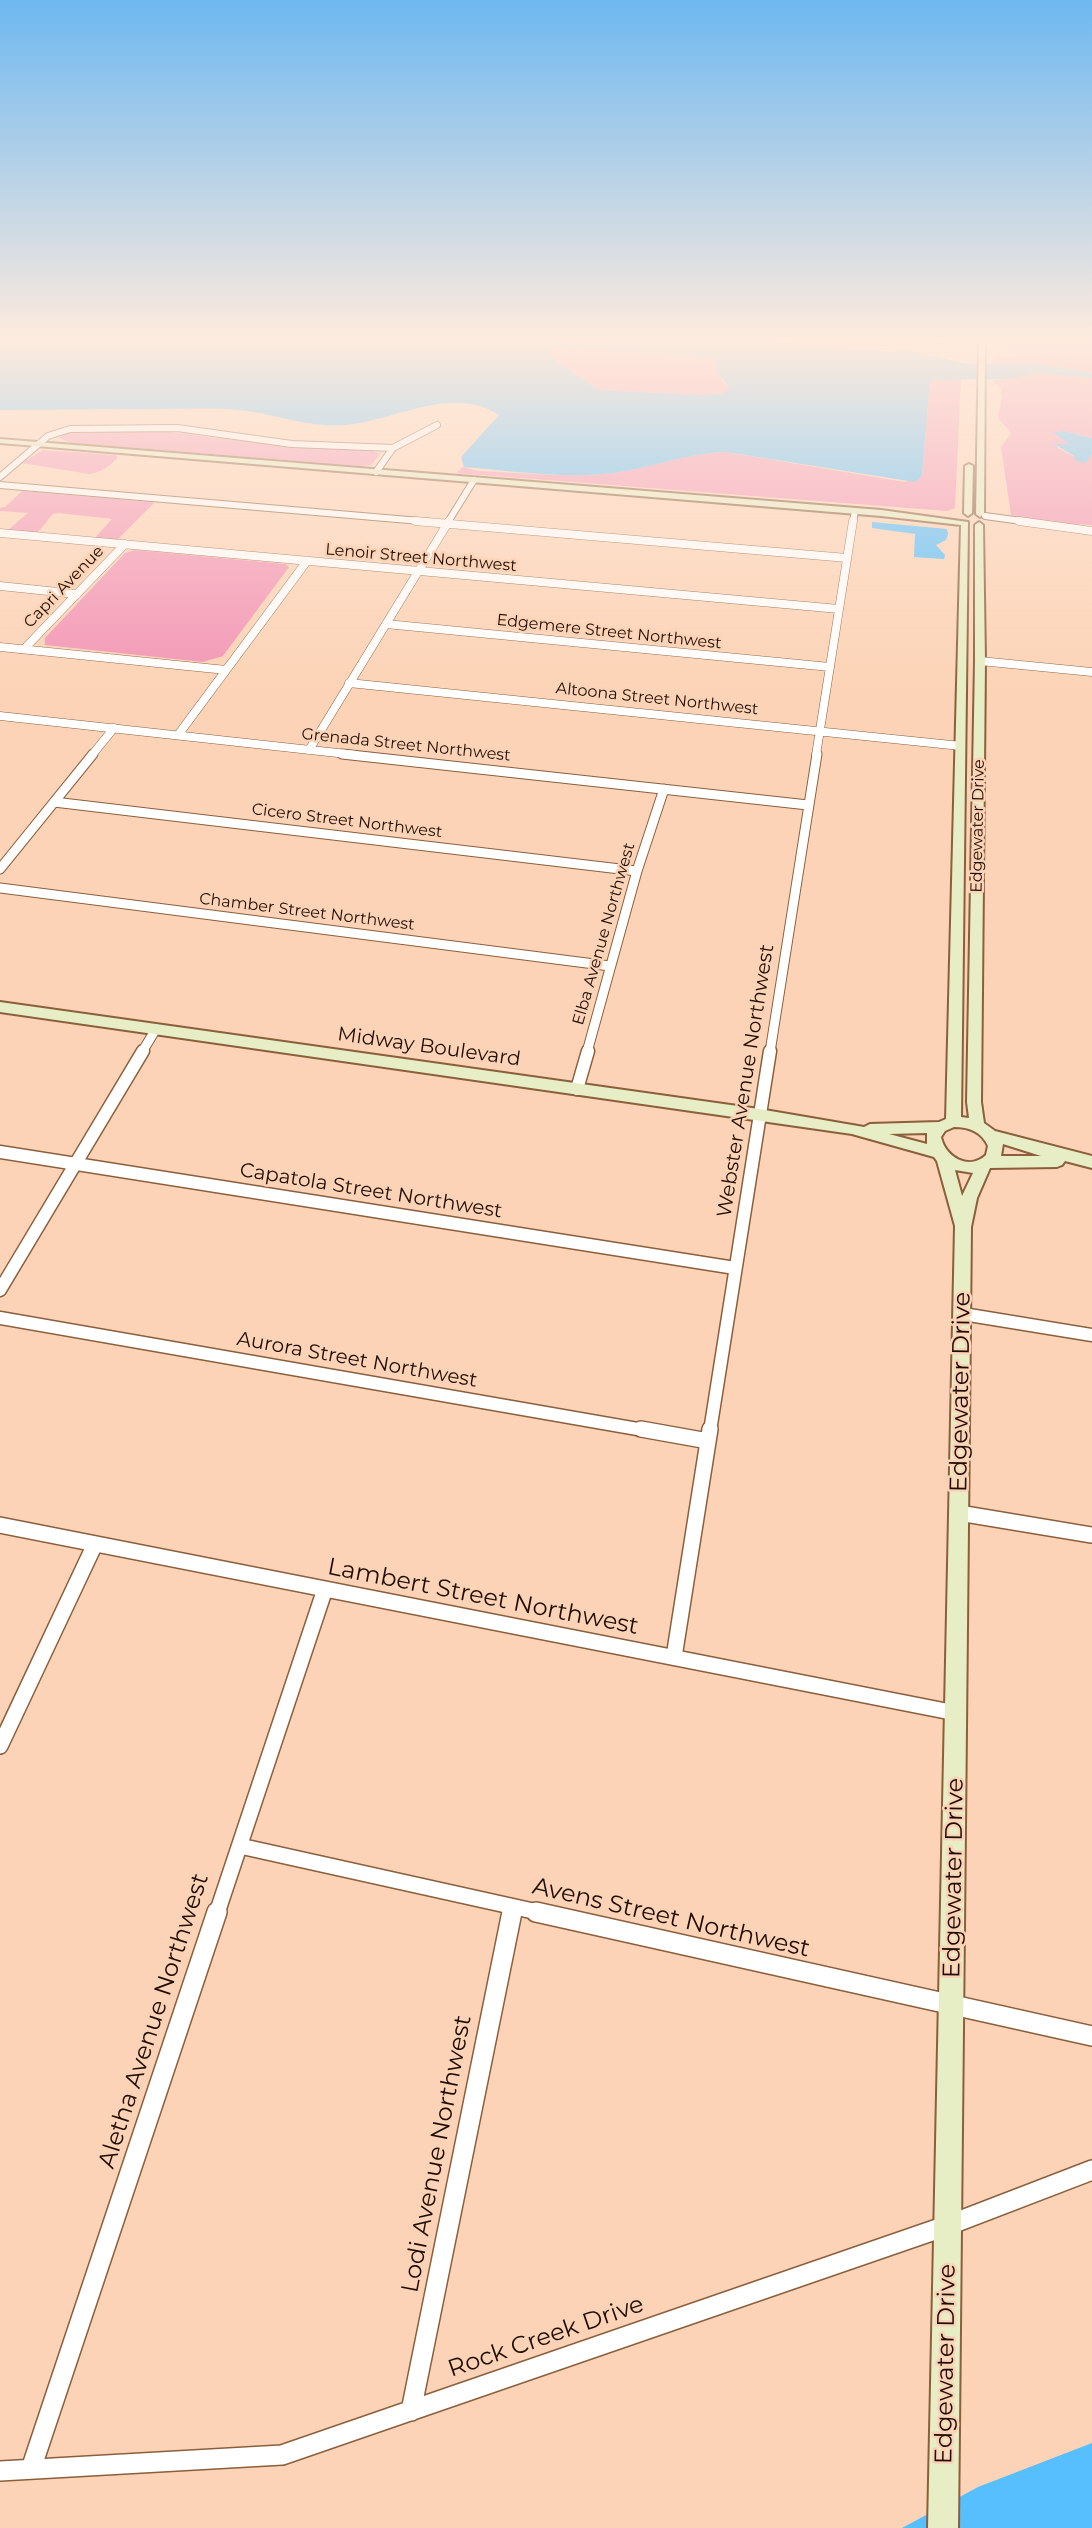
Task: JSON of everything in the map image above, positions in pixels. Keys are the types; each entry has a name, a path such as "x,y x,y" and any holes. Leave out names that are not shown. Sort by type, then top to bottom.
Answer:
{"street":[{"path":"0,477 24,457"},
{"path":"195,457 965,518 1092,531"},
{"path":"376,472 387,457"},
{"name":"Edgewater Drive","path":"946,1124 962,746 965,518 969,457"},
{"name":"Edgewater Drive","path":"981,457 974,1102 984,1130"},
{"path":"309,750 474,480"},
{"path":"0,485 847,558"},
{"name":"Webster Avenue Northwest","path":"674,1657 855,511"},
{"name":"Lenoir Street Northwest","path":"0,533 839,609"},
{"name":"Capri Avenue","path":"24,649 125,544"},
{"path":"178,735 307,561"},
{"path":"0,586 77,594"},
{"name":"Edgemere Street Northwest","path":"386,624 830,667"},
{"path":"0,647 226,670"},
{"path":"980,661 1092,672"},
{"name":"Altoona Street Northwest","path":"350,683 962,746"},
{"name":"Grenada Street Northwest","path":"0,716 808,805"},
{"path":"0,869 114,728"},
{"name":"Elba Avenue Northwest","path":"577,1089 637,871 663,789"},
{"name":"Cicero Street Northwest","path":"54,802 637,871"},
{"name":"Chamber Street Northwest","path":"0,888 610,966"},
{"name":"Midway Boulevard","path":"0,1007 759,1114 852,1129 941,1156"},
{"path":"0,1290 156,1029"},
{"path":"946,1124 984,1130 1041,1150 1091,1162 987,1163 959,1166 941,1156 932,1142 933,1136 946,1124"},
{"name":"Midway Boulevard","path":"852,1129 946,1124"},
{"path":"984,1130 994,1140 996,1152 987,1163"},
{"name":"Capatola Street Northwest","path":"0,1152 735,1268"},
{"name":"Edgewater Drive","path":"941,1156 963,1227"},
{"name":"Edgewater Drive","path":"943,2528 963,1227 969,1198 987,1163"},
{"path":"963,1314 1092,1335"},
{"name":"Aurora Street Northwest","path":"0,1318 708,1441"},
{"path":"959,1513 1092,1535"},
{"name":"Lambert Street Northwest","path":"0,1525 956,1713"},
{"path":"0,1746 94,1544"},
{"name":"Aletha Avenue Northwest","path":"31,2469 325,1589"},
{"name":"Avens Street Northwest","path":"240,1846 1092,2036"},
{"name":"Lodi Avenue Northwest","path":"411,2411 513,1907"},
{"name":"Rock Creek Drive","path":"0,2471 282,2456 949,2225 1092,2170"}],"shaded area":[{"path":"32,457 118,457 105,469 89,474 22,463"},
{"path":"247,457 378,457 371,465"},
{"path":"688,457 756,457 905,482 922,476 924,457 957,457 955,508 947,511 456,473 463,467 479,471 530,474 596,474 627,471"},
{"path":"1002,457 1075,457 1086,463 1092,457 1092,525 1056,523 1011,515"},
{"path":"22,491 154,503 117,540 94,539 112,519 58,513 53,514 38,532 7,531 28,513 0,511 0,508 5,507"},
{"path":"135,550 285,564 289,567 223,656 203,662 45,645 45,638 125,553"}],"water":[{"path":"461,457 688,457 627,471 595,475 539,474 464,467"},
{"path":"757,457 924,457 922,476 915,482"},
{"path":"1074,457 1090,457 1086,463 1075,460"},
{"path":"872,522 947,529 946,540 936,545 945,555 944,559 914,557 915,534 872,528"},
{"path":"1092,2443 1092,2528 902,2528 978,2487"}]}
